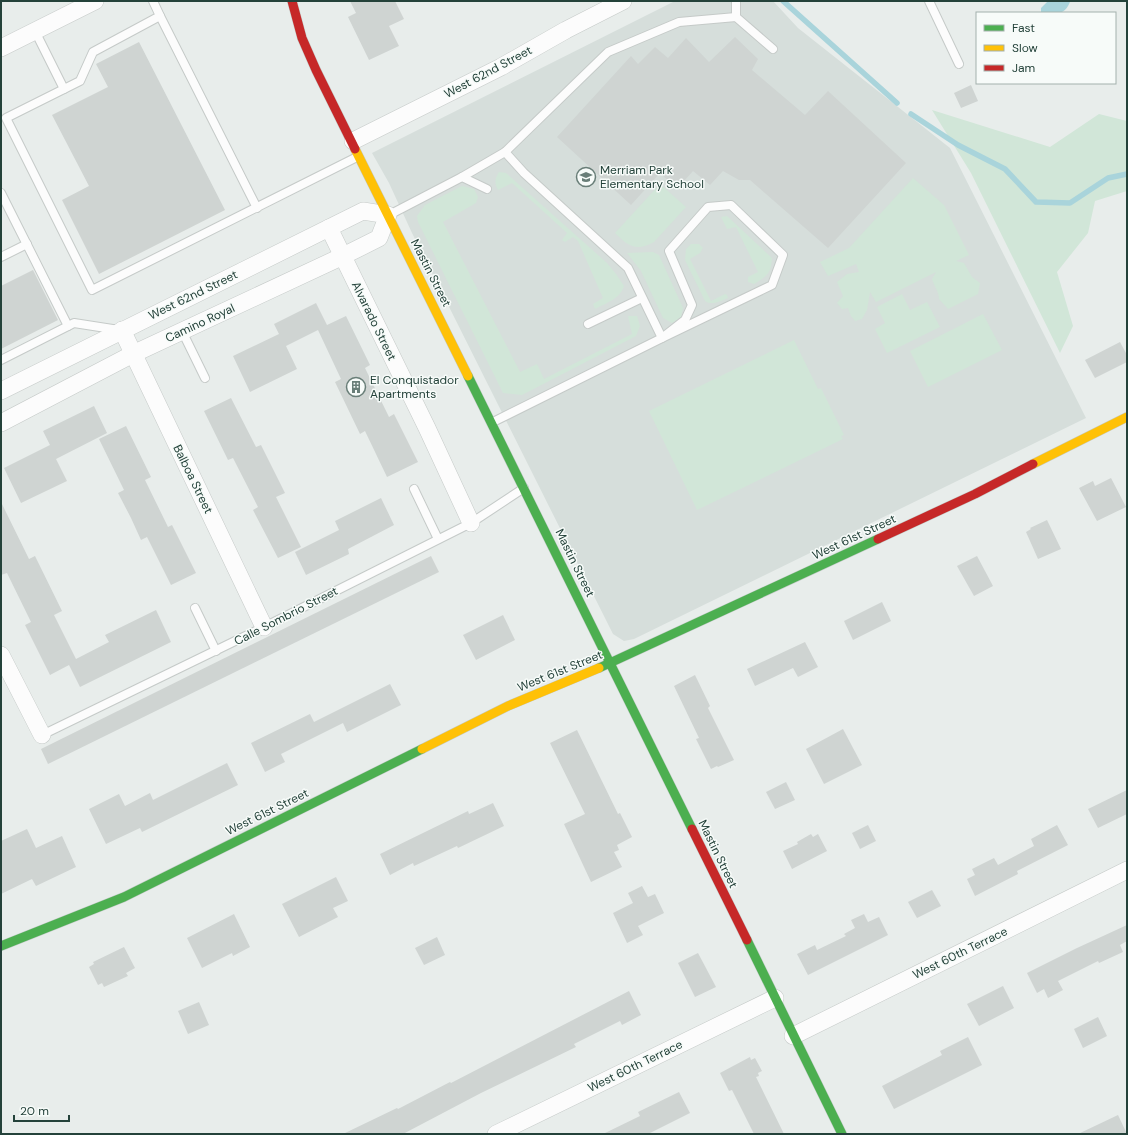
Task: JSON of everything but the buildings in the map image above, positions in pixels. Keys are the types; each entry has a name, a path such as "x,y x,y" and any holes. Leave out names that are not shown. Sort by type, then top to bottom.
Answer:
{"street":[{"path":"1,48 95,1"},
{"name":"Mastin Street","path":"292,1 302,38 316,70 525,488 842,1134"},
{"name":"West 62nd Street","path":"356,149 566,30 623,1"},
{"name":"West 62nd Street","path":"1,391 363,211 388,215"},
{"name":"Camino Royal","path":"1,423 133,354 379,238 388,215"},
{"name":"Alvarado Street","path":"330,228 427,428 471,523"},
{"name":"Balboa Street","path":"122,330 264,627"},
{"name":"West 61st Street","path":"1,946 40,929 98,909 124,897 508,706 611,663 975,494 1127,417"},
{"path":"1,655 42,735"},
{"name":"West 60th Terrace","path":"793,1036 1127,870"},
{"name":"West 60th Terrace","path":"496,1134 775,998"}],"lane":[{"path":"153,1 256,208"},
{"path":"736,1 736,17"},
{"path":"929,1 959,64"},
{"path":"160,16 93,52 80,81 6,118 92,290 256,208 356,149"},
{"path":"388,215 462,177 506,152 608,52 679,22 736,17 773,49"},
{"path":"35,31 64,89"},
{"path":"506,152 524,174 628,268 662,338"},
{"path":"462,177 487,189"},
{"path":"1,193 68,326"},
{"path":"492,422 772,285 783,255 731,205 708,207 669,251 692,305 685,320 662,338"},
{"path":"1,257 27,244"},
{"path":"588,324 642,298"},
{"path":"1,360 74,323 122,330"},
{"path":"182,331 205,378"},
{"name":"Calle Sombrio Street","path":"42,735 216,651 471,523 525,488"},
{"path":"414,489 438,539"},
{"path":"195,608 216,651"}],"shaded area":[{"path":"675,1 773,1 798,28 950,148 1086,418 634,639 624,641 613,634 412,233 389,183 372,153"}],"green space":[{"path":"932,110 1050,147 1099,114 1127,121 1127,191 1095,201 1088,233 1057,272 1073,326 1060,353 971,173"},
{"path":"499,172 506,173 607,263 624,286 616,297 595,309 593,304 603,298 578,241 573,237 565,242 562,240 567,233 512,183 498,190 496,181"},
{"path":"913,178 944,205 969,255 956,261 964,263 972,277 980,283 978,294 948,309 939,299 932,279 936,272 876,302 870,292 867,310 862,319 855,321 848,308 842,309 837,303 843,296 837,282 847,274 859,272 856,264 828,276 820,262 849,248"},
{"path":"660,184 686,207 654,242 642,247 628,244 615,233"},
{"path":"462,186 474,189 478,197 476,203 443,222 520,372 537,364 544,379 632,334 628,316 637,316 640,326 636,336 522,395 503,393 418,222 417,216 425,205"},
{"path":"727,216 772,258 771,268 768,274 754,284 748,282 748,277 758,272 736,227 727,229 721,217"},
{"path":"691,244 699,244 703,248 700,253 690,259 711,301 725,294 728,298 714,303 705,301 685,260 686,249"},
{"path":"653,252 659,255 683,308 681,317 672,323 663,318 641,271 627,253"},
{"path":"902,294 910,310 927,302 940,327 887,353 875,329 885,323 877,307"},
{"path":"983,314 1002,350 928,387 910,351"},
{"path":"794,340 818,389 821,388 844,435 841,436 843,439 697,510 649,411"}],"water":[{"path":"1048,1 1070,2 1068,7 1062,12 1041,12 1041,8"}],"waterway":[{"path":"783,1 897,103"},
{"path":"911,114 958,145 1005,169 1036,202 1070,203 1108,178 1127,174"}],"traffic: fast":[{"path":"468,376 692,829"},
{"path":"599,668 878,539"},
{"path":"1,946 124,897 422,749"},
{"path":"747,940 842,1134"}],"traffic: slow":[{"path":"355,149 468,376"},
{"path":"1033,464 1127,417"},
{"path":"422,749 508,706 599,668"}],"traffic: jam":[{"path":"292,1 302,38 355,149"},
{"path":"878,539 975,494 1033,464"},
{"path":"692,829 747,940"}],"place":[{"name":"Merriam Park Elementary School","path":"586,177"},
{"name":"El Conquistador Apartments","path":"356,387"}]}
